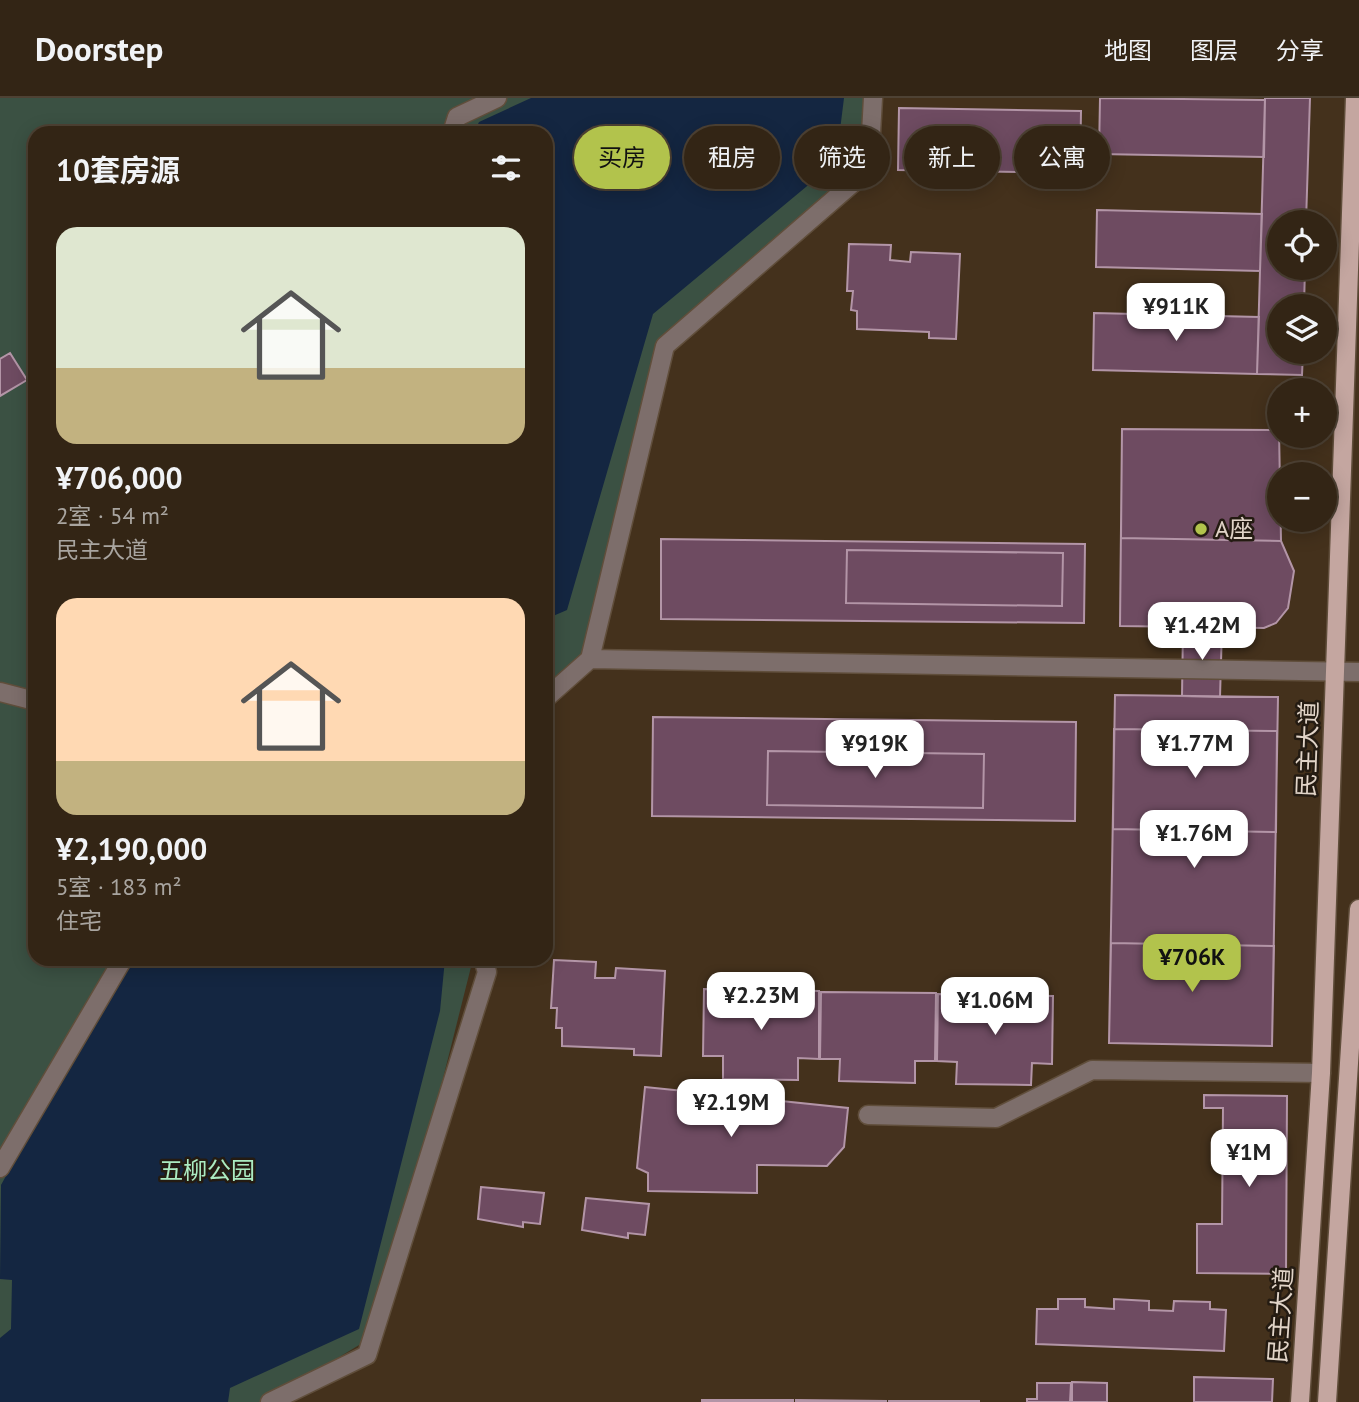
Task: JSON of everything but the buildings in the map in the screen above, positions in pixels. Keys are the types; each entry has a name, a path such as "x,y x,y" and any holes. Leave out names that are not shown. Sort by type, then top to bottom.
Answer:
{"main road":[{"name":"民主大道","path":"1300,1402 1321,1073 1355,98"},
{"path":"1327,1402 1359,909"}],"street":[{"path":"454,126 457,117 497,98"},
{"path":"553,692 590,659 665,346 869,169 873,98"},
{"path":"590,659 1359,672"},
{"path":"0,692 28,699"},
{"path":"0,1168 118,966"},
{"path":"271,1402 367,1355 486,972 484,966"},
{"path":"868,1115 996,1118 1091,1070 1321,1073"}],"green space":[{"name":"五柳公园","path":"0,98 873,98 871,126 794,126 794,189 846,189 665,346 590,659 553,692 553,126 28,126 28,966 471,966 379,1333 265,1402 0,1402"}],"water":[{"path":"531,98 844,98 840,126 794,126 794,189 803,189 653,314 567,610 553,616 553,126 477,126 479,122"},
{"path":"122,966 444,966 440,1011 359,1329 230,1388 228,1402 0,1402 0,1338 11,1329 12,1280 0,1279 1,1185"}],"place":[{"name":"A座","path":"1201,529"}]}
